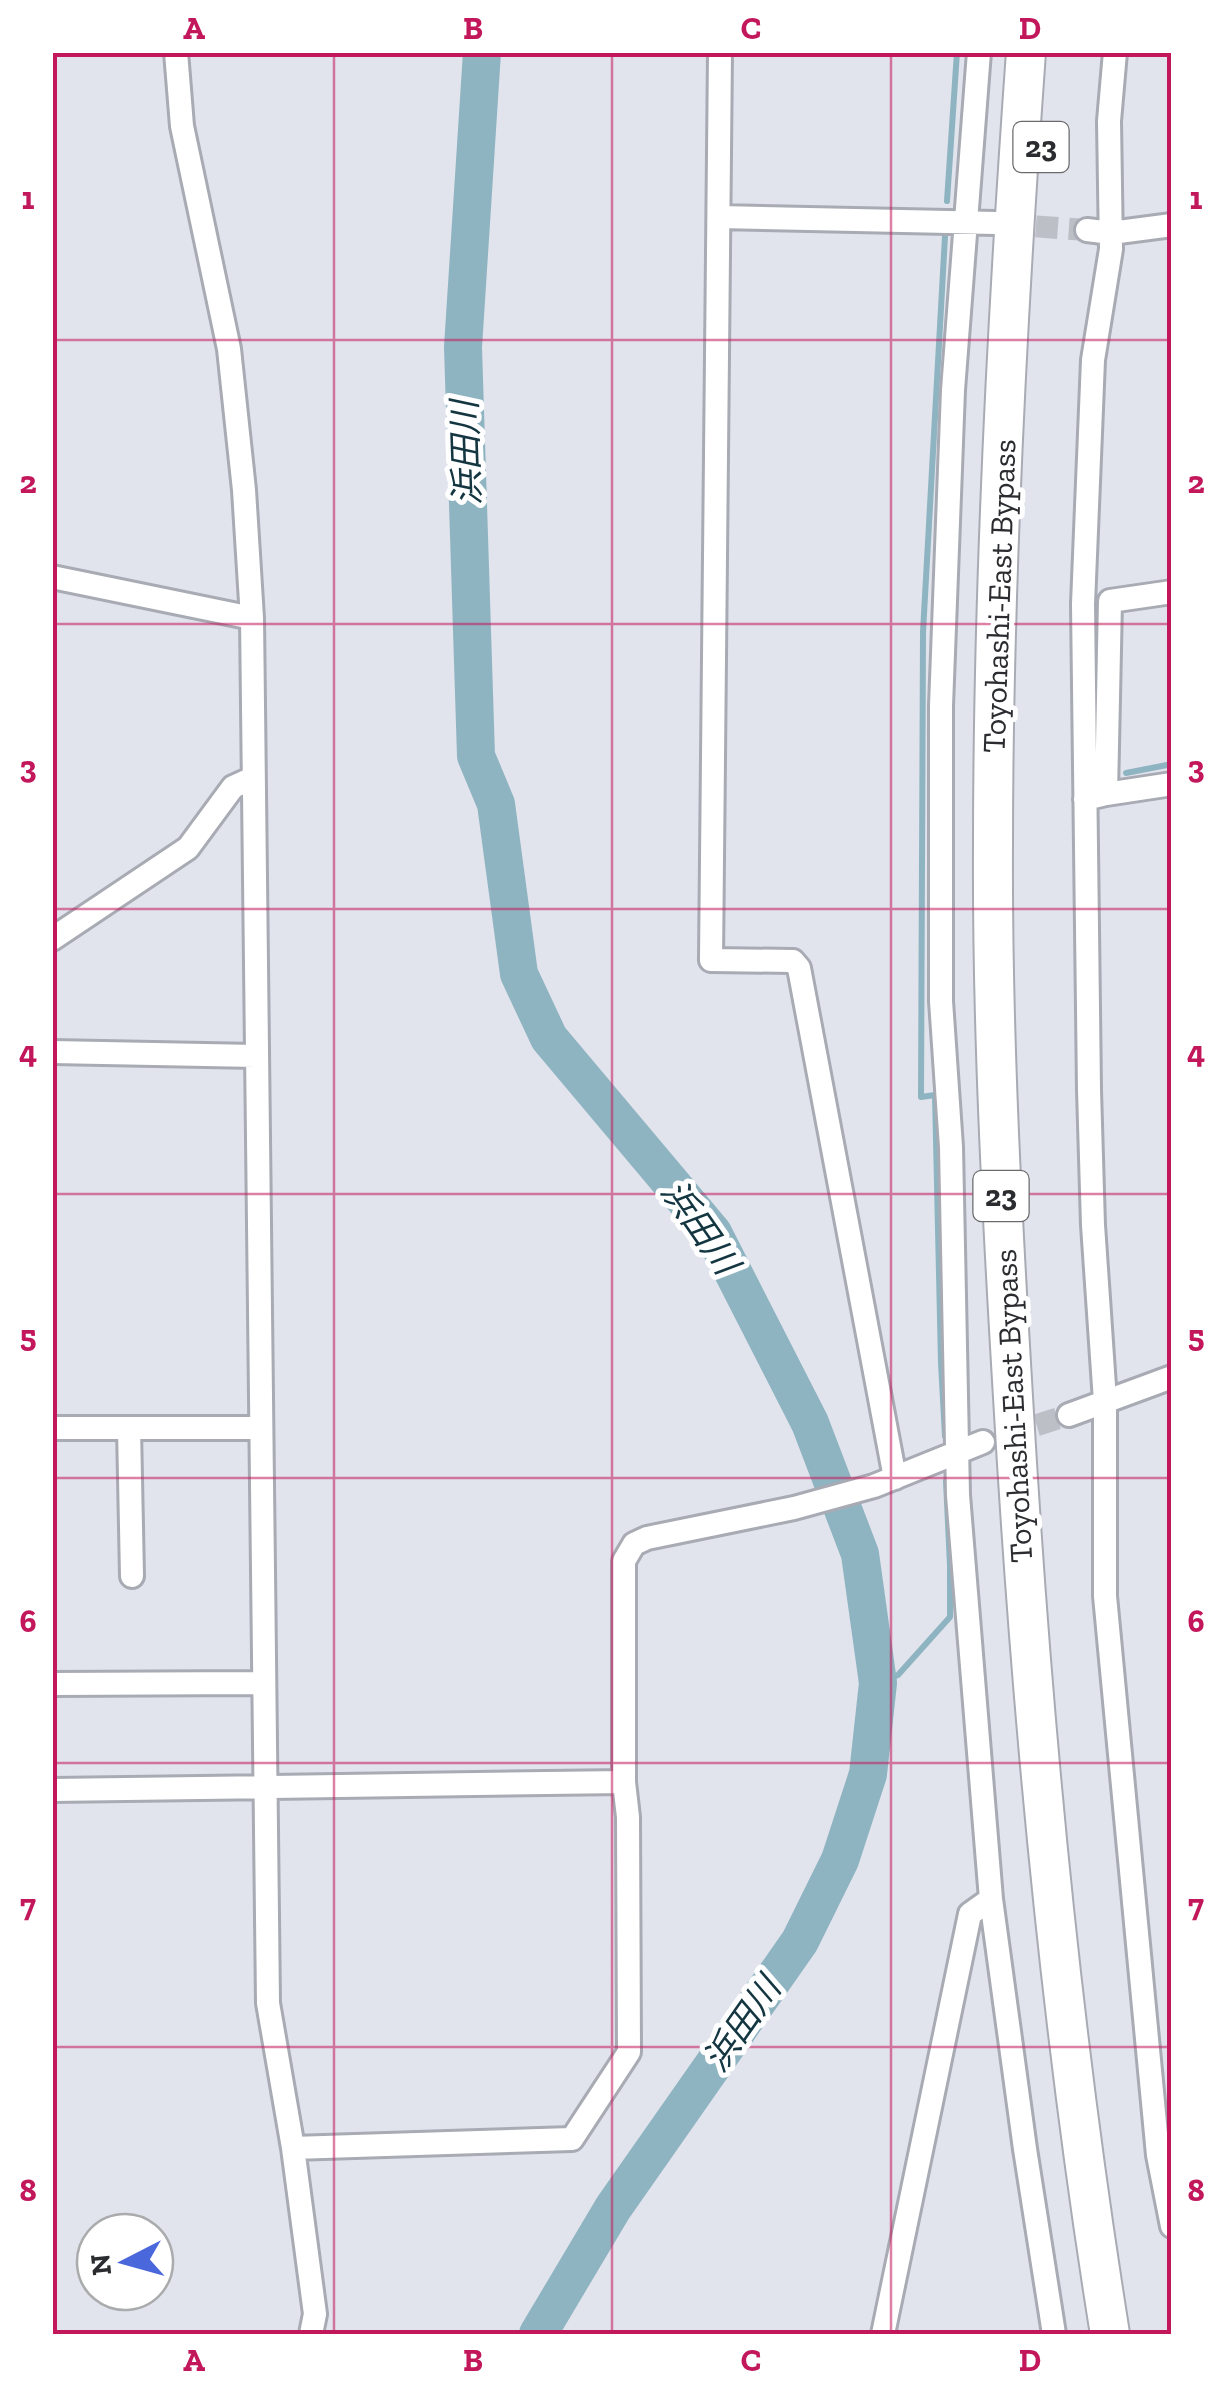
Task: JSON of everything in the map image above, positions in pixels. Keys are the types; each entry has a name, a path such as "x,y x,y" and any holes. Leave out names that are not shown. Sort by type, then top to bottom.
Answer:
{"highway":[{"name":"23","path":"1016,189 1018,52"},
{"name":"Toyohashi-East Bypass","path":"1026,52 1016,189 1004,230 992,848 1000,1190 1024,1580 1061,1980 1090,2216 1110,2334"},
{"name":"23","path":"1004,230 1040,157 1051,52"}],"street":[{"path":"176,52 182,126 228,349 244,490 252,618 268,2003 293,2148 315,2314 312,2334"},
{"path":"720,52 711,960 793,961 800,968 884,1482"},
{"path":"979,52 953,390 941,706 941,1001 951,1147 958,1495 991,1899 1054,2334"},
{"path":"1096,796 1083,604 1092,360 1112,249 1108,122 1115,52"},
{"path":"719,218 966,221 1004,230"},
{"path":"1087,230 1112,233 1172,225"},
{"path":"52,578 252,618"},
{"path":"1172,592 1110,601 1096,796 1092,1225 1105,1401 1105,1596 1172,2226"},
{"path":"52,939 188,848 233,786 253,778"},
{"path":"1096,796 1172,784"},
{"path":"52,1052 257,1056"},
{"path":"1068,1415 1172,1377"},
{"path":"52,1428 261,1428"},
{"path":"130,1428 132,1576"},
{"path":"293,2148 572,2139 629,2052 624,1560 634,1544 647,1538 794,1508 884,1482 983,1442"},
{"path":"52,1684 264,1683"},
{"path":"52,1790 624,1782"},
{"path":"883,2334 970,1914 991,1899"}],"waterway":[{"name":"浜田川","path":"482,52 463,347 476,756 496,804 519,974 549,1038 713,1233 810,1423 860,1554 878,1683 868,1774 840,1860 800,1941 613,2208 538,2334"},
{"path":"947,201 957,52"},
{"path":"945,236 923,632 921,1097 935,1095 945,1436"},
{"path":"1126,773 1172,764"},
{"path":"878,1683 898,1675 950,1617 946,1481"}],"tunnel":[{"path":"1003,224 1087,230"},
{"path":"1005,1435 1069,1415"}]}
